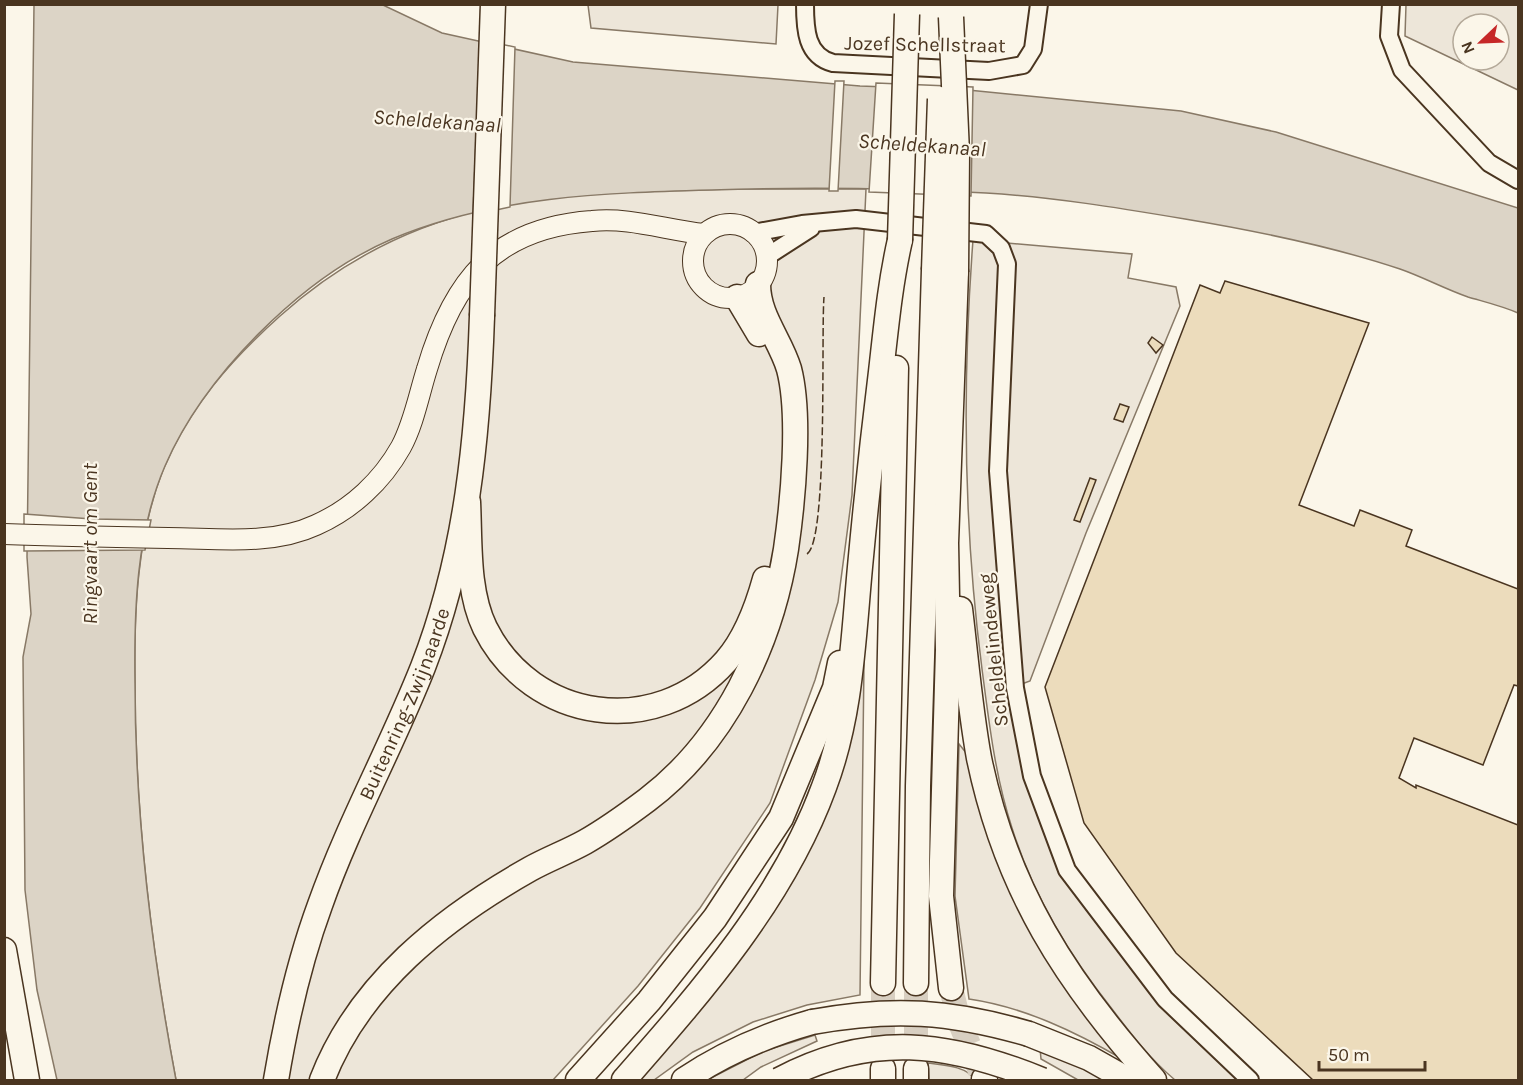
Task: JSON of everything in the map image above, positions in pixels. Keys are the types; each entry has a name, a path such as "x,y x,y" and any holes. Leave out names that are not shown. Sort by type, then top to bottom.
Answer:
{"highway":[{"name":"Buitenring-Zwijnaarde","path":"276,1080 285,1028 300,967 320,904 423,668 447,590 468,502 476,434 482,316 493,4"},
{"path":"624,1080 738,941 776,885 801,839 824,787 846,715 860,564 896,269 907,9"},
{"path":"947,10 945,271 957,587 979,757 999,833 1029,909 1075,984 1120,1043 1154,1080"},
{"path":"883,984 896,269"},
{"path":"916,983 918,774 945,271"},
{"path":"322,1080 342,1041 364,1006 389,975 418,946 492,891 585,842 650,798 680,771 731,704 766,632 777,593 786,549 791,489 794,389 781,347 761,310 758,284"},
{"path":"468,502 472,583 478,608 485,628 501,654 524,678 548,695 572,704 599,711 628,712 655,706 681,696 707,680 727,660 744,636 758,603 769,569 777,500 781,433 778,382 762,340 737,297"},
{"path":"950,423 941,896 951,988"},
{"path":"578,1080 649,1001 715,918 782,818 834,688 860,564"},
{"path":"4,950 27,1080"},
{"path":"684,1080 740,1048 812,1022 864,1014 908,1011 951,1014 1029,1034 1089,1058 1128,1080"},
{"path":"779,1080 822,1061 855,1052 923,1047 956,1051 1042,1080"}],"main road":[{"path":"4,534 269,538 316,526 349,507 378,481 402,446 438,330 472,273 492,255 521,238 556,225 593,220 634,222 704,234"},
{"path":"728,224 753,232 764,248 766,257 766,267 758,284 737,297 714,294 704,288 693,267 693,255 704,234 719,225 728,224"},
{"path":"659,228 693,255"}],"street":[{"name":"Jozef Schellstraat","path":"805,4 807,38 813,52 823,60 833,63 989,71 1023,65 1033,50 1038,33 1039,4"},
{"path":"1391,4 1389,36 1402,70 1489,163 1518,180"},
{"name":"Scheldelindeweg","path":"753,232 856,219 899,232 986,234 1001,248 1007,264 998,471 1014,688 1032,776 1066,870 1166,999 1250,1080"},
{"path":"766,257 820,222"}],"shaded area":[{"path":"588,5 778,5 776,44 591,28"},
{"path":"1406,5 1518,5 1518,90 1480,72 1511,72 1511,12 1451,12 1451,58 1405,36"},
{"path":"730,189 866,189 852,495 838,602 815,680 770,803 700,908 638,986 553,1080 176,1080 159,981 141,832 135,654 142,547 154,495 173,447 185,426 228,367 280,316 326,279 375,249 401,237 456,217 515,203 607,193"},
{"path":"973,240 1132,254 1128,278 1176,287 1180,306 1086,533 1030,681 1008,689 1060,873 1160,1004 1239,1080 1175,1080 1150,1055 1126,1028 1067,946 1030,877 1012,828 1001,789 990,729 971,561 966,401"},
{"path":"864,662 860,995 807,1005 753,1022 693,1052 654,1080 638,1080 834,791 856,717"},
{"path":"959,744 971,759 991,835 1124,1060 1030,1014 969,999 955,896"},
{"path":"815,1035 817,1041 761,1067 743,1080 707,1080 764,1051"},
{"path":"1040,1048 1109,1080 1078,1080 1041,1059"},
{"path":"928,1063 961,1069 975,1080 929,1080"}],"water":[{"path":"34,5 383,5 442,33 573,62 860,86 968,90 1181,111 1276,132 1518,208 1518,313 1468,297 1409,272 1374,261 1266,234 1086,203 952,191 849,188 746,189 590,195 510,205 470,214 392,239 358,256 290,304 259,333 204,398 182,432 165,466 155,492 142,545 135,628 136,733 141,833 152,932 176,1080 57,1080 37,990 25,890 23,657 31,614 27,557"}],"pier":[{"path":"480,40 515,47 510,207 473,215"},
{"path":"835,81 844,81 838,191 829,191"},
{"path":"876,83 973,87 971,196 869,192"},
{"path":"24,514 151,520 145,550 24,551"}],"building":[{"path":"1225,281 1369,323 1299,505 1354,526 1360,510 1412,530 1406,546 1518,589 1518,686 1514,685 1483,765 1414,738 1399,778 1416,788 1416,785 1518,825 1518,1080 1313,1080 1176,953 1084,823 1045,687 1200,285 1220,293"},
{"path":"1152,337 1163,345 1156,353 1148,343"},
{"path":"1120,404 1129,407 1123,422 1114,419"},
{"path":"1090,478 1096,480 1080,522 1074,520"}],"tunnel":[{"path":"883,983 883,1068"},
{"path":"916,983 916,1067"},
{"path":"951,988 959,1021 980,1071"}],"fence":[{"path":"807,554 814,541 821,477 824,297"}],"water label":[{"name":"Scheldekanaal","path":"437,121"},
{"name":"Scheldekanaal","path":"922,145"},
{"name":"Ringvaart om Gent","path":"90,544"}]}
